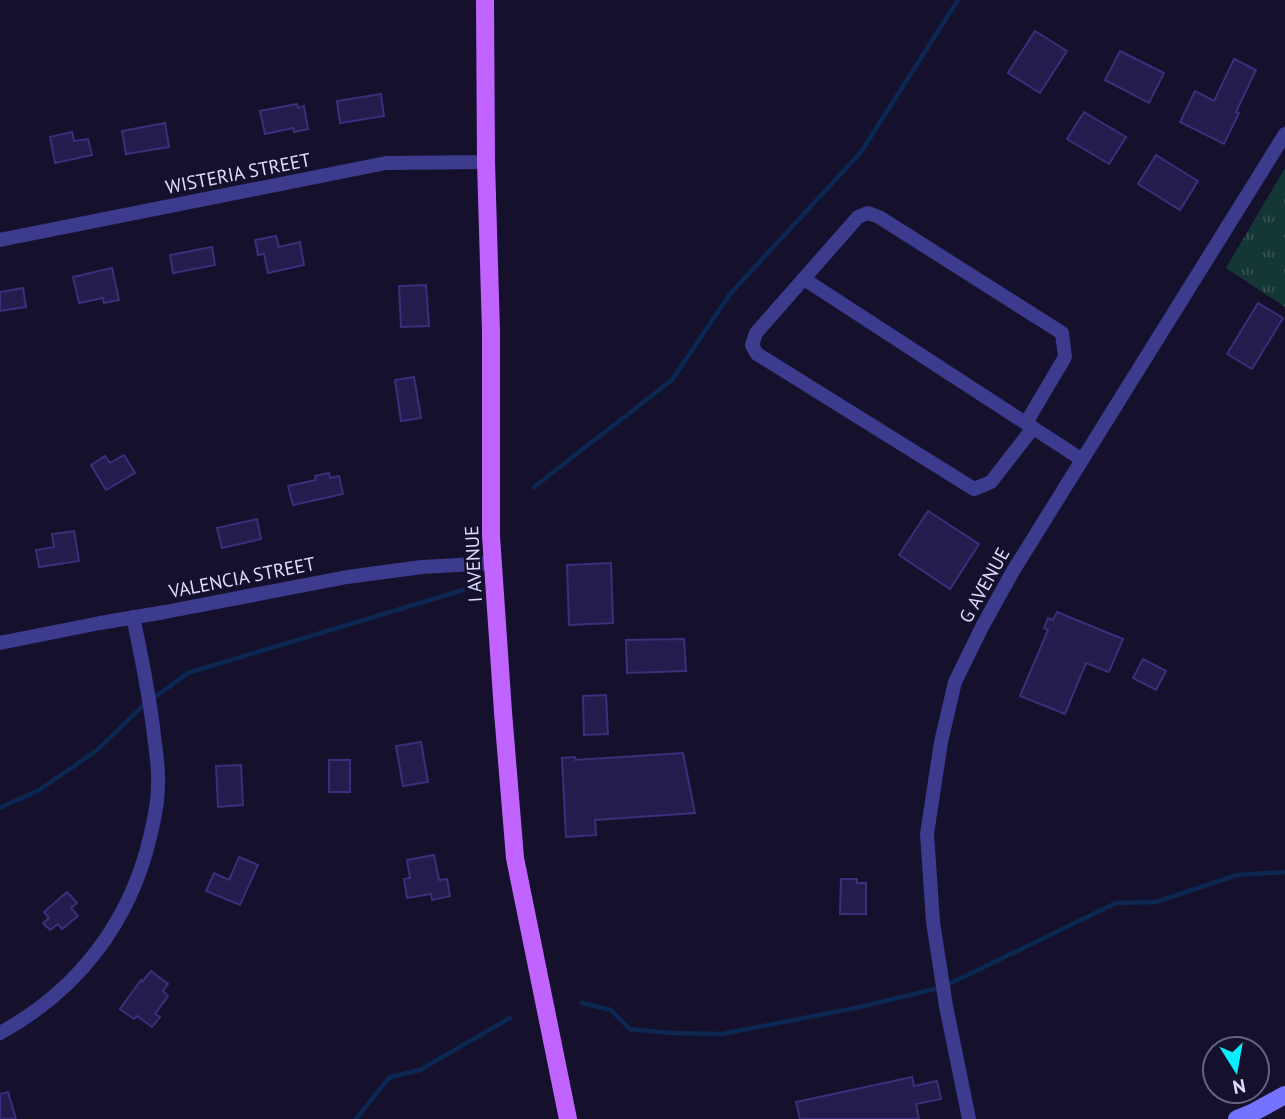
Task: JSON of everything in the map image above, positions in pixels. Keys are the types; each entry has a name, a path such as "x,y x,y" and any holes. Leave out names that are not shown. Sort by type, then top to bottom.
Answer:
{"main road":[{"name":"I AVENUE","path":"485,0 491,332 491,536 514,855 568,1119"}],"street":[{"name":"G AVENUE","path":"968,1119 933,922 927,834 941,742 955,682 1013,571 1285,134"},
{"name":"WISTERIA STREET","path":"0,240 386,163 486,162"},
{"path":"868,213 879,217 1062,333 1065,357 1030,426 991,482 974,489 757,354 752,345 756,333 858,217 868,213"},
{"path":"804,279 1082,459"},
{"name":"VALENCIA STREET","path":"0,643 347,577 422,567 493,563"},
{"path":"0,1033 40,1009 88,963 124,909 146,856 159,786 148,688 133,617"},
{"path":"1237,1119 1285,1095"}],"green space":[{"path":"1285,168 1285,307 1226,268"}],"building":[{"path":"1035,31 1067,51 1040,93 1008,73"},
{"path":"1120,51 1164,73 1149,103 1105,80"},
{"path":"1234,59 1256,70 1224,144 1180,122 1195,91 1214,101"},
{"path":"381,94 384,116 340,123 337,101"},
{"path":"297,104 298,108 304,106 308,129 294,132 293,128 265,134 260,111"},
{"path":"1084,112 1126,137 1109,164 1067,139"},
{"path":"165,123 169,147 126,154 122,131"},
{"path":"72,132 74,141 88,139 92,155 55,163 50,137"},
{"path":"1156,155 1198,181 1180,210 1138,184"},
{"path":"276,236 279,247 300,242 304,265 268,273 264,254 258,255 255,240"},
{"path":"212,247 215,265 173,273 170,255"},
{"path":"112,268 119,300 104,303 103,298 79,303 73,277"},
{"path":"426,285 429,326 401,327 399,286"},
{"path":"23,288 26,307 0,311 0,292"},
{"path":"1258,303 1283,318 1252,369 1227,354"},
{"path":"414,377 421,418 401,421 395,380"},
{"path":"124,455 135,473 106,490 91,465 105,456 110,463"},
{"path":"329,473 330,478 339,476 343,494 293,505 288,486 316,480 315,476"},
{"path":"928,511 979,544 950,589 899,555"},
{"path":"257,519 261,539 222,548 217,528"},
{"path":"74,531 79,561 39,567 36,550 54,547 52,534"},
{"path":"611,563 613,623 569,625 567,565"},
{"path":"1057,612 1123,639 1109,672 1086,663 1065,714 1020,696 1048,630 1044,628 1048,618 1053,620"},
{"path":"684,639 686,671 627,673 626,640"},
{"path":"1143,659 1166,671 1156,690 1133,678"},
{"path":"606,695 608,734 584,735 583,696"},
{"path":"421,742 428,782 403,786 396,746"},
{"path":"683,753 695,813 595,820 596,835 566,837 562,758 575,757 575,760"},
{"path":"329,760 350,760 350,792 329,792"},
{"path":"241,765 243,805 218,807 216,766"},
{"path":"434,855 439,880 447,879 450,896 432,900 431,894 407,898 404,879 410,878 407,860"},
{"path":"239,857 258,865 240,905 206,891 214,873 229,880"},
{"path":"841,879 857,879 857,883 866,883 866,914 840,914"},
{"path":"67,892 77,903 71,908 78,916 62,929 58,924 50,930 43,923 49,918 44,912"},
{"path":"151,971 168,984 163,991 168,996 155,1014 160,1017 152,1027 137,1016 134,1019 120,1009"},
{"path":"912,1077 914,1086 937,1081 941,1099 916,1104 919,1119 800,1119 796,1102"},
{"path":"8,1092 16,1119 0,1119 0,1094"}],"waterway":[{"path":"534,487 672,380 730,294 861,152 958,0"},
{"path":"152,699 188,673 463,590"},
{"path":"0,808 39,790 96,751 145,704"},
{"path":"582,1003 611,1010 630,1029 722,1034 860,1007 943,987 1116,903 1156,902 1237,875 1285,872"},
{"path":"356,1119 390,1077 420,1070 510,1018"}]}
